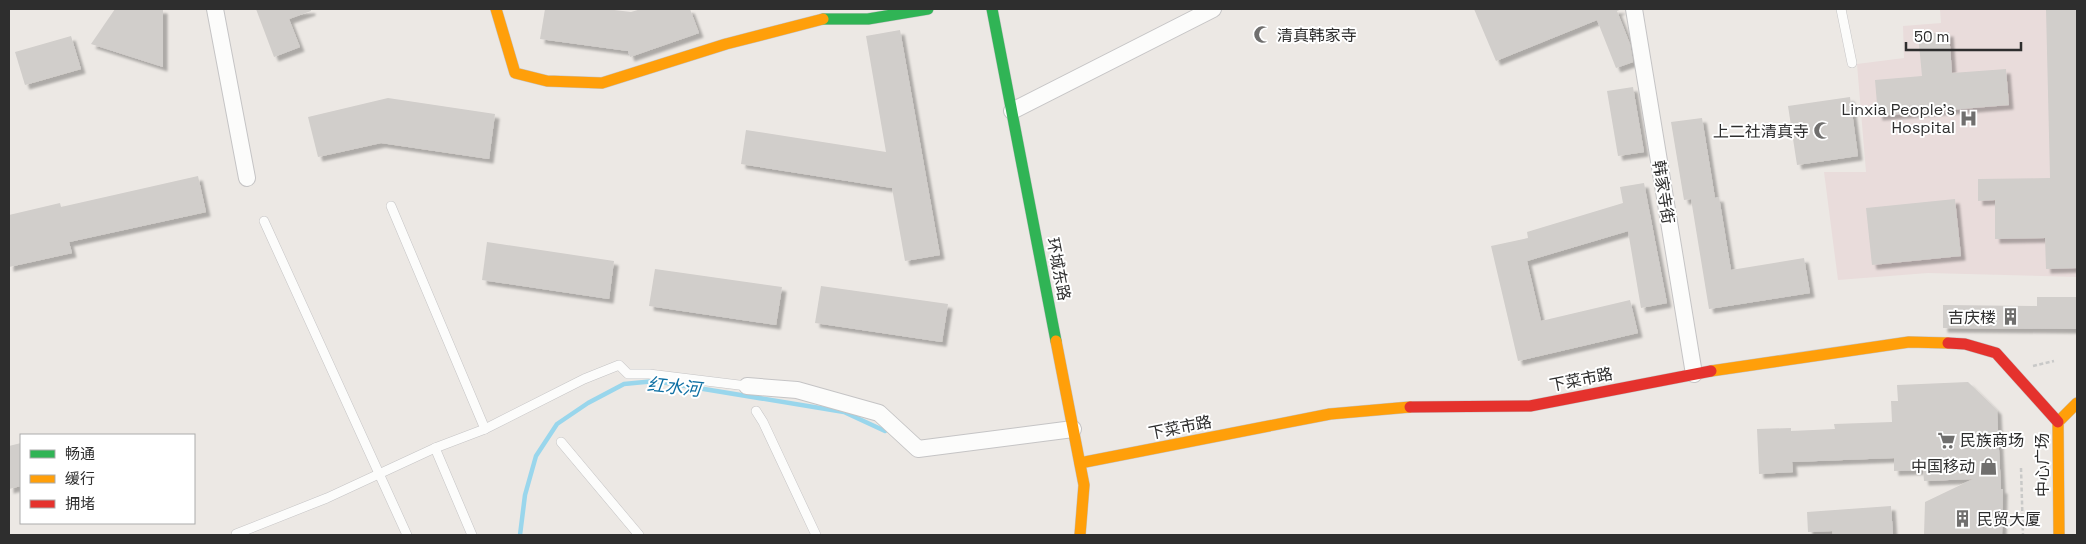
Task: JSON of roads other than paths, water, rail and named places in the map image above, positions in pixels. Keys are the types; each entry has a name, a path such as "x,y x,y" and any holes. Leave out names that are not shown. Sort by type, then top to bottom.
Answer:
{"street":[{"path":"214,9 247,178"},
{"path":"496,9 515,73 547,81 602,83 726,44 827,18 868,19 928,9"},
{"name":"环城东路","path":"992,9 1084,485 1080,535"},
{"path":"1012,112 1212,9"},
{"name":"韩家寺街","path":"1634,9 1694,374"},
{"name":"下菜市路","path":"1080,463 1330,414 1413,407 1530,406 1694,374 1909,342 1965,344 1996,353 2058,422"},
{"path":"747,386 797,390 879,412 918,449 1073,429"},
{"name":"中心广场","path":"2059,535 2058,422 2077,403"}],"lane":[{"path":"1841,9 1852,63"},
{"path":"390,206 484,428"},
{"path":"264,221 407,535"},
{"path":"237,535 327,498 434,448 484,428 584,379 619,365 628,374 649,374 747,386"},
{"path":"756,411 763,422 816,535"},
{"path":"561,442 639,535"},
{"path":"434,448 472,535"}],"waterway":[{"name":"红水河","path":"520,535 525,495 536,456 557,424 588,403 624,384 655,381 844,412 885,431"}],"place":[{"name":"清真韩家寺","path":"1263,35"},
{"name":"Linxia People's Hospital","path":"1969,118"},
{"name":"上二社清真寺","path":"1823,131"},
{"name":"吉庆楼","path":"2010,317"},
{"name":"民族商场","path":"1946,440"},
{"name":"中国移动","path":"1989,466"},
{"name":"民贸大厦","path":"1963,519"}]}
